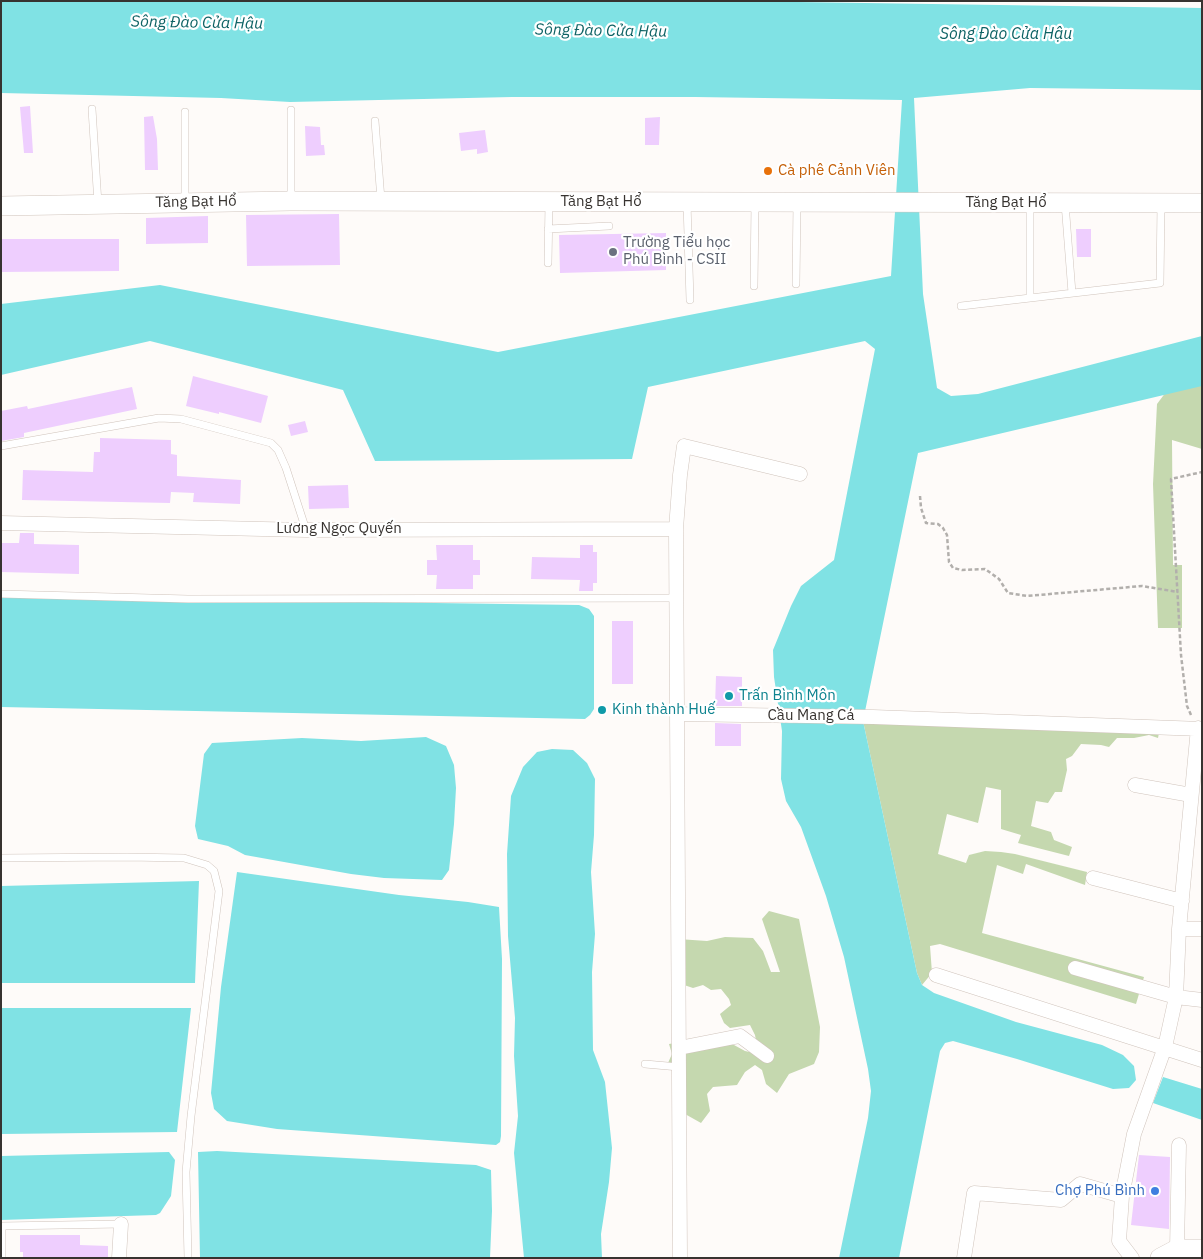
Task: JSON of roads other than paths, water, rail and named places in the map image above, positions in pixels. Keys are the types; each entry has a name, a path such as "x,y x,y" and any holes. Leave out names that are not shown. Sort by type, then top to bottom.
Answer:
{"main road":[{"name":"Tăng Bạt Hổ","path":"1,206 291,201 1202,203"},
{"path":"1160,1258 1177,1249 1202,1249"}],"street":[{"path":"680,1258 676,529 684,446 800,474"},
{"name":"Lương Ngọc Quyến","path":"1,523 306,530 676,529"},
{"name":"Cầu Mang Cá","path":"677,714 873,717 1200,728"},
{"path":"1132,1258 1119,1241 1122,1196 1134,1134 1165,1046 1176,997 1182,901 1196,825 1192,795 1200,728"},
{"path":"1135,785 1192,795"},
{"path":"1093,878 1182,901"},
{"path":"1180,929 1202,929"},
{"path":"1075,968 1176,997 1202,1000"},
{"path":"936,975 1165,1046 1202,1060"},
{"path":"679,1048 740,1036 767,1056"},
{"path":"1177,1249 1179,1145"},
{"path":"964,1258 974,1193 1061,1200 1080,1184 1122,1196"},
{"path":"119,1258 121,1224"}],"lane":[{"path":"92,109 98,204"},
{"path":"290,110 291,201"},
{"path":"185,112 185,202"},
{"path":"375,120 381,202"},
{"path":"548,263 549,202"},
{"path":"687,202 690,300"},
{"path":"754,286 755,203"},
{"path":"796,284 797,203"},
{"path":"1030,203 1030,298"},
{"path":"1065,203 1072,293"},
{"path":"961,306 1160,283 1161,203"},
{"path":"548,229 609,226"},
{"path":"1,446 159,418 181,419 271,443 278,450 286,468 306,530"},
{"path":"1,594 188,599 676,598"},
{"path":"1,858 184,858 207,864 214,871 219,891 191,1116 186,1172 188,1258"},
{"path":"645,1064 679,1067"},
{"path":"2,1258 2,1226 121,1224"}],"water":[{"name":"Sông Đào Cửa Hậu","path":"1,1 730,1 1202,8 1202,90 1030,88 914,98 923,294 937,388 951,396 978,394 1202,336 1202,386 918,453 863,721 917,973 922,985 934,993 1016,1022 1102,1045 1123,1055 1134,1066 1136,1080 1129,1088 1113,1089 953,1041 945,1043 940,1051 899,1258 839,1258 868,1118 871,1091 844,957 826,896 801,827 786,801 781,779 782,731 774,677 773,650 801,586 834,560 875,349 865,341 648,387 632,459 375,461 343,390 150,341 1,375 1,304 160,285 498,352 891,276 902,100 512,97 290,102 221,98 1,93"},
{"path":"1,597 579,605 589,609 594,616 594,709 585,719 1,707"},
{"path":"426,737 446,746 454,765 456,788 454,824 449,870 442,880 384,878 351,874 245,855 228,846 198,839 195,826 204,754 212,743 302,738 361,741"},
{"path":"552,749 573,750 587,763 595,779 591,872 595,934 592,972 593,1050 605,1082 612,1148 601,1234 602,1258 524,1258 514,1153 518,1116 514,1056 515,1018 508,936 507,854 511,796 523,767 537,752"},
{"path":"237,872 499,907 502,959 500,1142 496,1145 277,1129 227,1121 214,1109 211,1093 221,987"},
{"path":"199,881 195,983 1,983 1,886"},
{"path":"1,1008 191,1008 177,1132 1,1134"},
{"path":"1163,1077 1202,1089 1202,1120 1153,1103"},
{"path":"217,1151 476,1165 491,1170 490,1258 200,1258 198,1152"},
{"path":"169,1152 175,1160 171,1196 160,1213 156,1215 1,1220 1,1156"}],"place":[{"name":"Cà phê Cảnh Viên","path":"768,171"},
{"name":"Trường Tiểu học Phú Bình - CSII","path":"613,252"},
{"name":"Trấn Bình Môn","path":"729,696"},
{"name":"Kinh thành Huế","path":"602,710"},
{"name":"Chợ Phú Bình","path":"1155,1191"}]}
